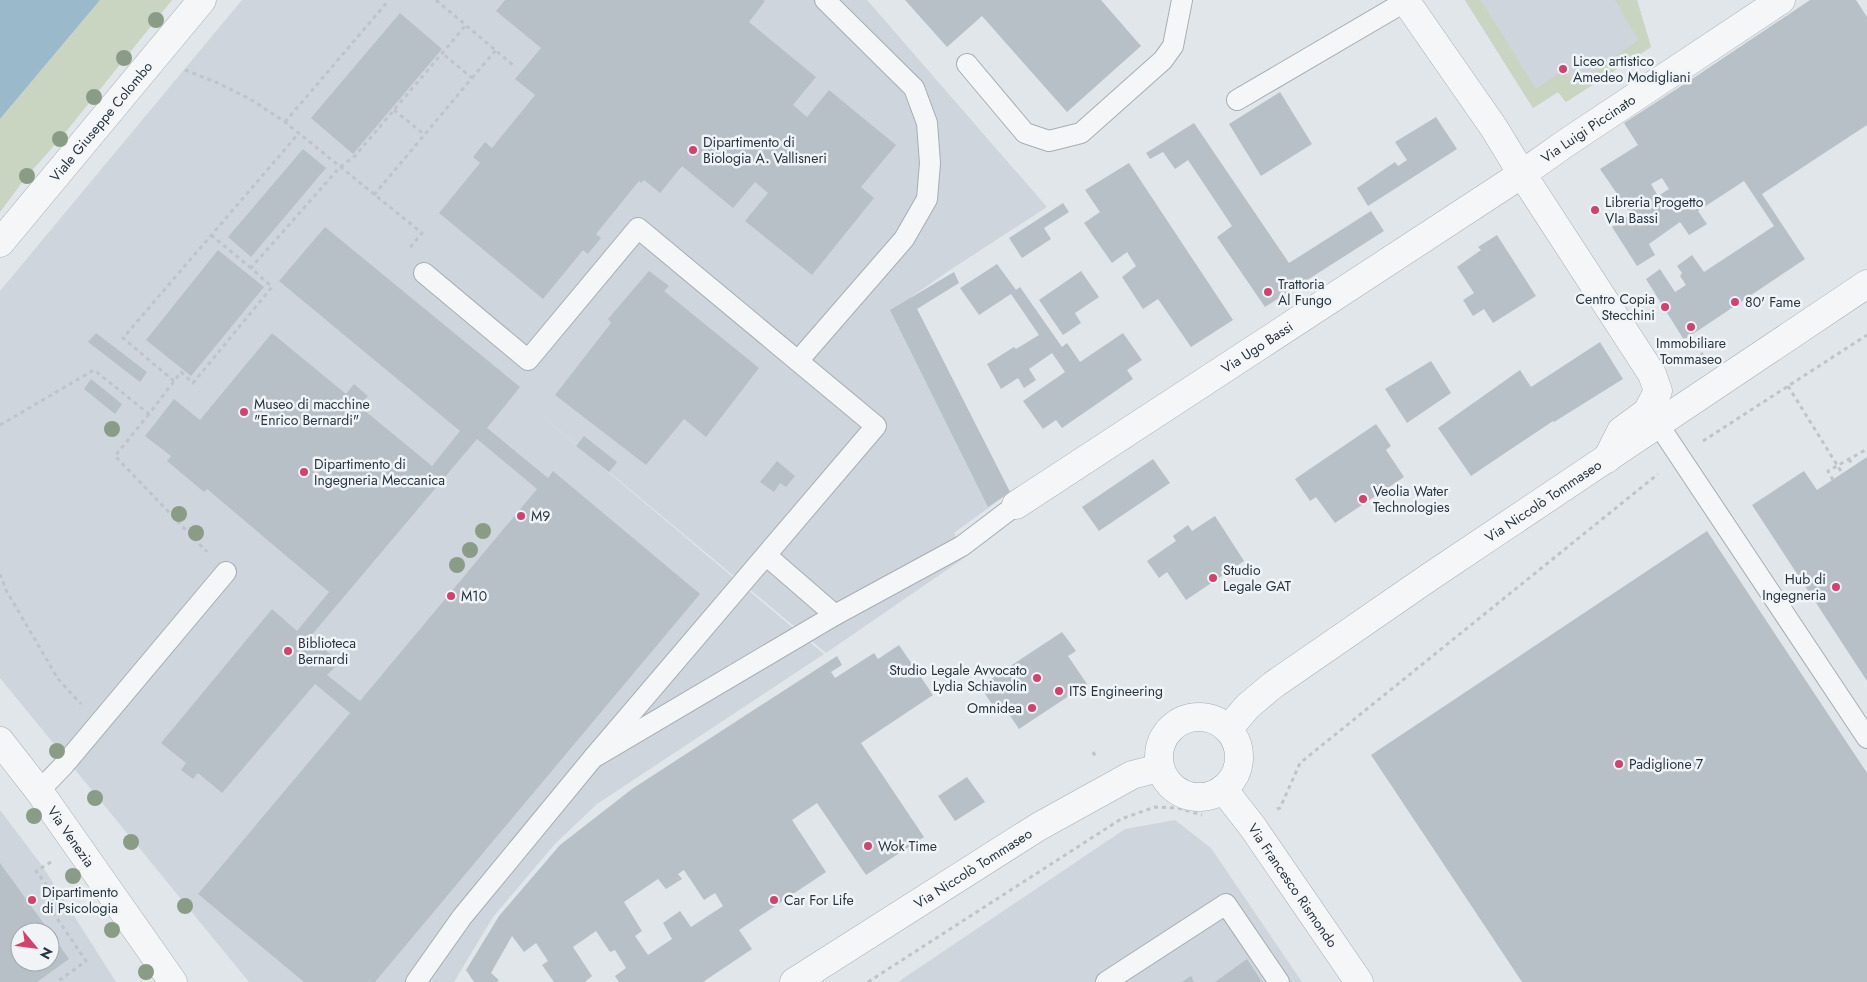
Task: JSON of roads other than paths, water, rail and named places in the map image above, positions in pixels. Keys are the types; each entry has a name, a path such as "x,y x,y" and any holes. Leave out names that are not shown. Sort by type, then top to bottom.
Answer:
{"street":[{"name":"Viale Giuseppe Colombo","path":"0,243 202,0"},
{"name":"Via Luigi Piccinato","path":"1522,174 1781,0"},
{"path":"1406,1 1494,128 1652,374 1658,390 1647,412 1621,431 1607,459"},
{"name":"Via Ugo Bassi","path":"1016,505 1522,174"},
{"name":"Via Niccolò Tommaseo","path":"1228,729 1248,706 1273,685 1428,578 1658,424 1866,289"},
{"path":"1191,717 1204,717 1217,721 1228,729 1238,749 1239,760 1237,771 1224,789 1202,797 1191,797 1180,794 1171,787 1159,768 1158,754 1161,741 1168,730 1179,722 1191,717"},
{"name":"Via Venezia","path":"0,741 39,791 173,982"},
{"name":"Via Niccolò Tommaseo","path":"794,982 1038,827 1119,781 1132,775 1159,768"},
{"name":"Via Francesco Rismondo","path":"1224,789 1252,826 1359,982"}],"lane":[{"path":"798,361 904,239 927,198 930,163 927,122 914,88 827,0"},
{"path":"967,64 1025,133 1049,141 1080,133 1163,60 1172,46 1182,0"},
{"path":"1237,100 1406,1"},
{"path":"416,982 462,917 593,758 876,426 638,228 528,360 424,273"},
{"path":"1658,424 1867,738"},
{"path":"593,758 835,615 962,546 1016,505"},
{"path":"767,556 835,615"},
{"path":"39,791 64,765 226,572"},
{"path":"1106,982 1226,904 1279,982"}],"water":[{"path":"0,0 100,0 0,119"}],"place":[{"name":"Liceo artistico Amedeo Modigliani","path":"1563,69"},
{"name":"Dipartimento di Biologia A. Vallisneri","path":"693,150"},
{"name":"Libreria Progetto VIa Bassi","path":"1595,210"},
{"name":"Trattoria Al Fungo","path":"1268,292"},
{"name":"80' Fame","path":"1735,302"},
{"name":"Centro Copia Stecchini","path":"1665,307"},
{"name":"Immobiliare Tommaseo","path":"1691,327"},
{"name":"Museo di macchine \"Enrico Bernardi\"","path":"244,412"},
{"name":"Dipartimento di Ingegneria Meccanica","path":"304,472"},
{"name":"Veolia Water Technologies","path":"1363,499"},
{"name":"M9","path":"521,516"},
{"name":"Studio Legale GAT","path":"1213,578"},
{"name":"Hub di Ingegneria","path":"1836,587"},
{"name":"M10","path":"451,596"},
{"name":"Biblioteca Bernardi","path":"288,651"},
{"name":"Studio Legale Avvocato Lydia Schiavolin","path":"1037,678"},
{"name":"ITS Engineering","path":"1059,691"},
{"name":"Omnidea","path":"1032,708"},
{"name":"Padiglione 7","path":"1619,764"},
{"name":"Wok Time","path":"868,846"},
{"name":"Dipartimento di Psicologia","path":"32,900"},
{"name":"Car For Life","path":"774,900"}]}
